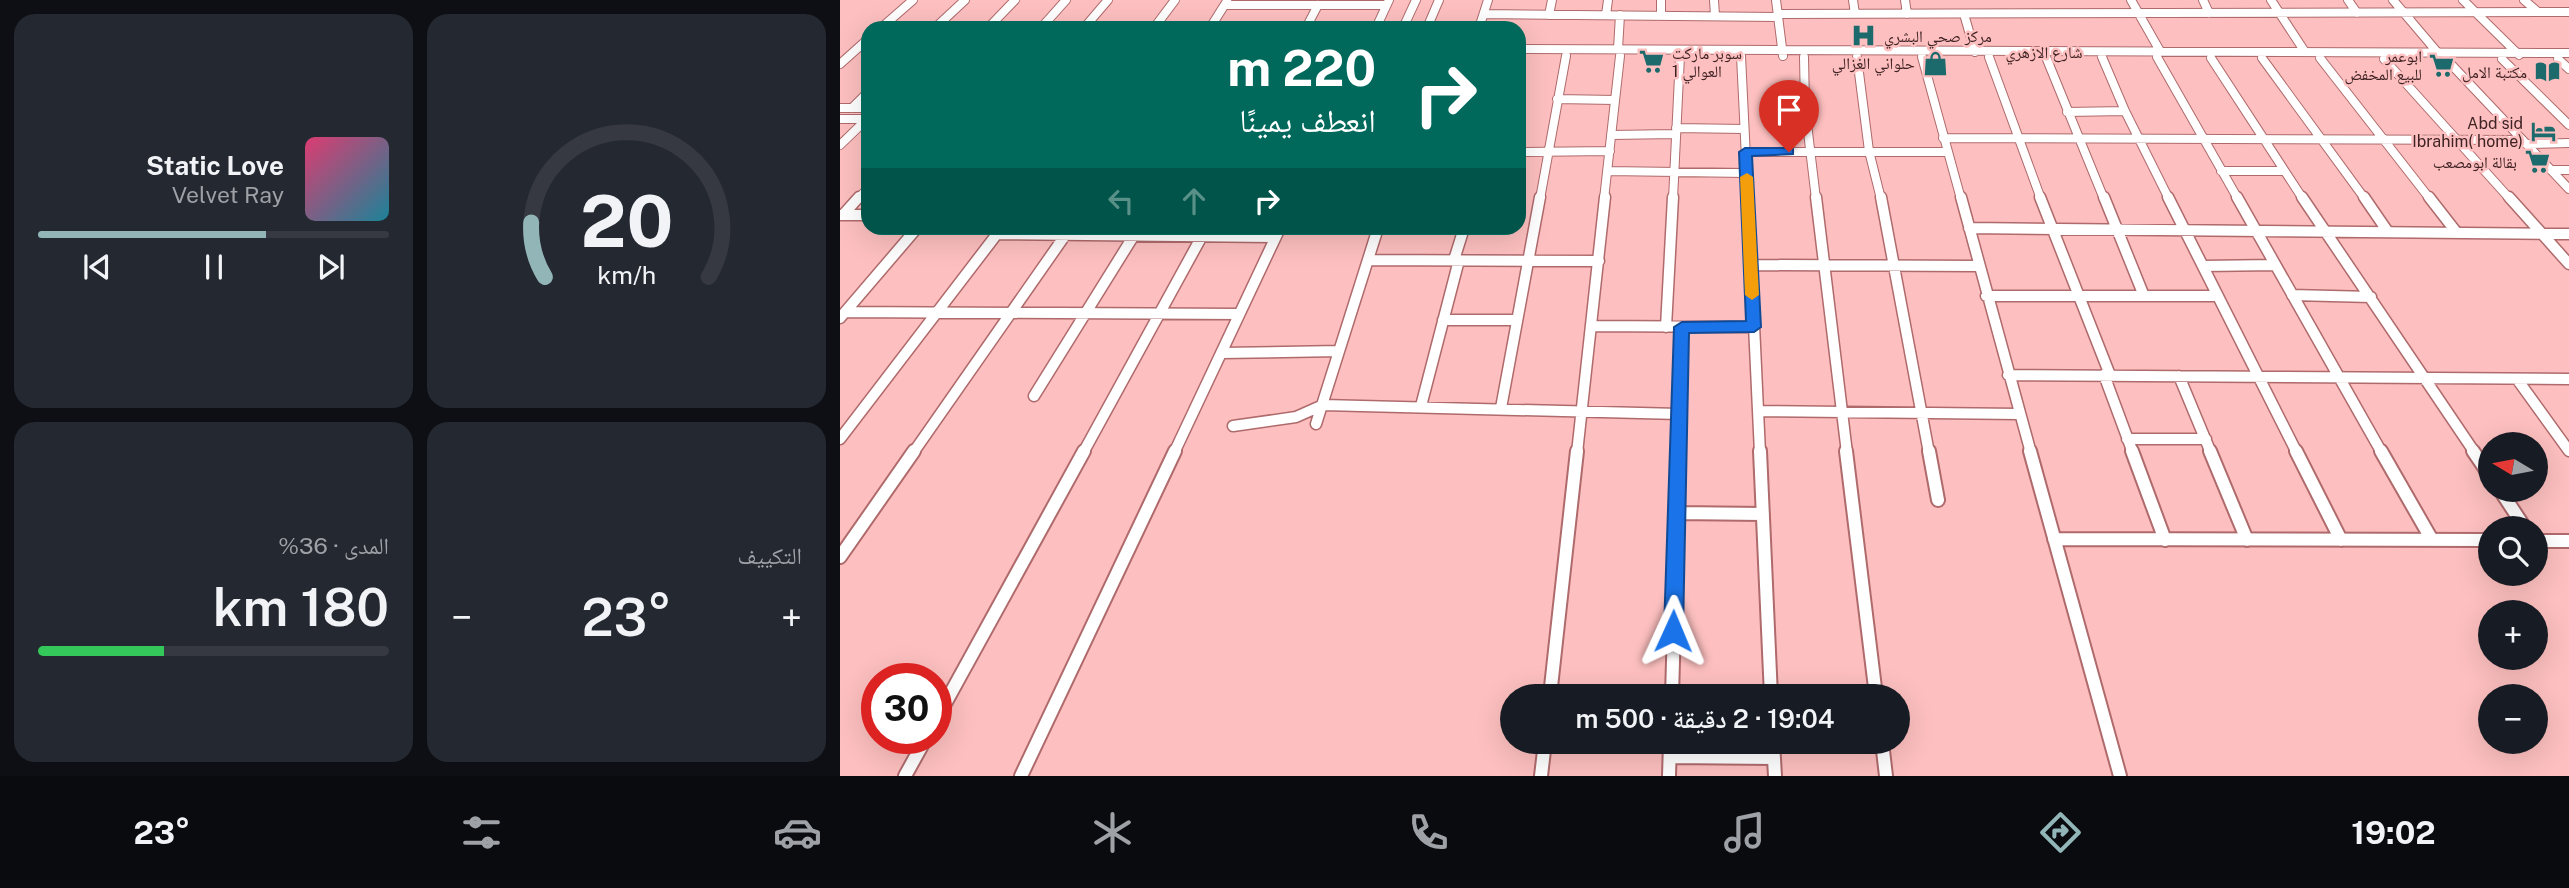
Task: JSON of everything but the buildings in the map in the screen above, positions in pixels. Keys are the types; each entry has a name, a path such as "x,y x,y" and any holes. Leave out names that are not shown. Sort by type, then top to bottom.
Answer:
{"street":[{"path":"889,21 913,0"},
{"path":"942,21 965,0"},
{"path":"995,21 1016,0"},
{"path":"1047,21 1066,0"},
{"path":"1090,21 1108,0"},
{"path":"1159,21 1175,0"},
{"path":"1406,21 1416,0"},
{"path":"1430,21 1439,0"},
{"path":"1482,21 1489,0"},
{"path":"1549,15 1552,0"},
{"path":"1606,15 1608,0"},
{"path":"1661,0 1661,16"},
{"path":"1714,0 1714,16"},
{"path":"1776,0 1783,54"},
{"path":"1853,0 1855,14"},
{"path":"1905,0 1907,14"},
{"path":"1965,0 1975,52"},
{"path":"2132,0 2203,139 2432,540"},
{"path":"2203,0 2209,13"},
{"path":"2271,0 2305,52"},
{"path":"2348,0 2357,13"},
{"path":"2393,0 2442,56 2569,189"},
{"path":"2462,0 2524,60"},
{"path":"2524,0 2538,12"},
{"path":"1215,21 1227,2 1387,3 1379,21"},
{"path":"1310,21 1322,3"},
{"path":"1484,14 1714,16 2569,12"},
{"path":"1551,684 1599,261 1615,100 1620,15"},
{"path":"840,64 861,45"},
{"name":"شارع الازهري","path":"1526,49 1680,56 1783,54 1804,57 2102,57 2159,54 2211,58 2385,59 2569,53"},
{"name":"شارع الازهري","path":"1526,56 1619,53 2305,52 2569,60"},
{"path":"1501,408 1566,56"},
{"path":"1666,327 1680,56"},
{"path":"1741,56 1770,684"},
{"path":"1804,57 1805,104 1875,684"},
{"path":"1857,57 1870,151 1938,500"},
{"path":"1922,57 2018,414 2120,776"},
{"path":"1989,57 2017,138 2079,296 2127,439 2165,540"},
{"path":"2046,57 2144,296"},
{"path":"2102,57 2125,111 2341,540"},
{"path":"2211,58 2323,232 2371,297 2478,458"},
{"path":"2262,58 2388,232"},
{"path":"2320,58 2457,233"},
{"path":"2385,59 2569,264"},
{"path":"2502,59 2569,125"},
{"path":"2558,59 2569,69"},
{"path":"855,105 861,99"},
{"path":"1557,99 1615,100"},
{"path":"840,102 861,106"},
{"path":"840,108 861,104"},
{"path":"2067,112 2125,111"},
{"path":"840,118 861,119"},
{"path":"840,145 861,125"},
{"path":"1611,135 1744,130"},
{"path":"1942,138 2457,139 2569,143"},
{"path":"1526,152 1610,151"},
{"path":"1745,152 1946,152"},
{"path":"2551,170 2569,170"},
{"path":"1608,171 1746,173"},
{"path":"2221,171 2283,172"},
{"path":"841,215 861,195"},
{"path":"841,215 861,215"},
{"path":"1969,228 2569,234"},
{"path":"843,315 911,235"},
{"path":"840,439 996,235"},
{"path":"840,556 1065,235"},
{"path":"1034,396 1134,235"},
{"path":"1189,235 1221,235"},
{"path":"1021,776 1277,235"},
{"path":"1316,425 1376,235"},
{"path":"1421,406 1462,235"},
{"path":"952,691 1202,236"},
{"path":"1368,260 1599,261"},
{"path":"1751,265 1978,265"},
{"path":"2203,265 2275,265"},
{"path":"2292,295 2371,297"},
{"path":"1986,296 2218,296"},
{"path":"843,315 937,312 1239,314"},
{"path":"1443,320 1516,320"},
{"path":"1591,326 1754,327"},
{"path":"1671,684 1682,327"},
{"path":"1221,353 1339,351"},
{"path":"2008,375 2569,379"},
{"path":"2179,376 2247,540"},
{"path":"2517,379 2569,451"},
{"path":"1233,426 1296,417 1323,405 1679,414"},
{"path":"1758,411 2018,414"},
{"path":"2127,439 2206,439"},
{"path":"1676,513 1763,514"},
{"path":"2054,539 2478,540"},
{"path":"2548,541 2569,541"},
{"path":"905,776 917,754"},
{"path":"1541,776 1544,754"},
{"path":"1669,776 1670,754"},
{"path":"1728,754 1774,758"},
{"path":"1774,754 1775,776"},
{"path":"1883,754 1886,776"}],"slow traffic":[{"path":"1747,177 1752,295"}],"place":[{"name":"مركز صحي البشري","path":"1864,36"},
{"name":"سوبر ماركت العوالي 1","path":"1652,62"},
{"name":"حلواني الغزالي","path":"1935,63"},
{"name":"ابوعمر للبيع المخفض","path":"2442,65"},
{"name":"مكتبة الامل","path":"2547,72"},
{"name":"Abd sid Ibrahim( home)","path":"2543,132"},
{"name":"بقالة ابومصعب","path":"2537,162"}],"route":[{"path":"1673,631 1682,327 1754,327 1745,152 1789,152"}]}
